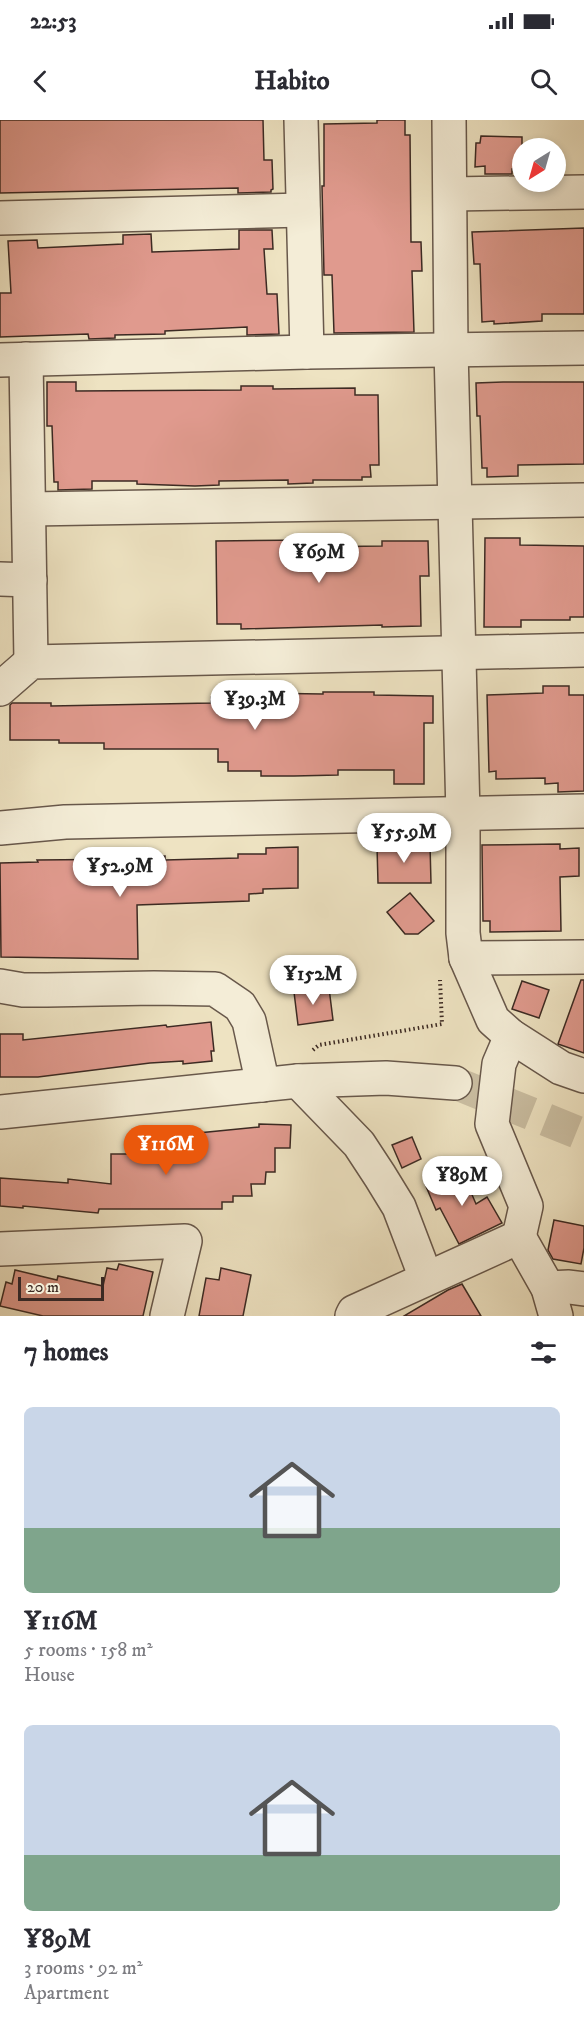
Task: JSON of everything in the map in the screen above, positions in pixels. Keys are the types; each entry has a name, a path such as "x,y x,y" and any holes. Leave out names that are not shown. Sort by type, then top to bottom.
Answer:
{"street":[{"path":"301,120 306,351"},
{"path":"448,120 451,194 454,502 463,813 463,933 466,958 493,1020 511,1036 561,1068 584,1076"},
{"path":"451,194 584,192"},
{"path":"0,218 303,210"},
{"path":"32,662 15,579 30,509 13,360 306,351 584,348"},
{"path":"30,509 584,500"},
{"path":"0,689 32,662 584,650"},
{"path":"0,828 65,822 584,811"},
{"path":"466,958 584,957"},
{"path":"0,986 22,990 215,989 240,1006 249,1021 263,1085"},
{"path":"511,1036 499,1064 492,1124 526,1206 519,1237 552,1302 569,1287 584,1289"},
{"path":"0,1112 298,1082 386,1078 455,1083"},
{"path":"298,1082 359,1144 380,1176 399,1207 426,1278"},
{"path":"352,1316 354,1312 519,1237"},
{"path":"0,1249 185,1241 167,1316"}],"path":[{"path":"298,1082 300,1060 319,1046 442,1024 440,958 450,955 466,958"}],"building":[{"path":"0,120 263,120 264,160 272,160 273,189 271,192 238,193 238,188 0,193"},
{"path":"377,120 405,120 405,135 410,135 411,242 421,242 422,271 412,271 414,332 334,333 332,275 324,275 322,186 324,186 324,124 377,123"},
{"path":"481,136 522,137 512,138 512,174 485,174 485,166 475,167 476,143 480,143"},
{"path":"584,228 584,314 542,314 542,321 494,324 494,321 482,322 480,264 474,264 472,232"},
{"path":"239,230 272,230 273,249 264,249 267,294 277,294 279,334 247,335 247,327 165,331 165,334 115,335 115,338 89,339 88,334 0,337 0,293 11,293 8,241 37,240 38,248 123,244 123,235 151,234 152,252 239,249"},
{"path":"47,382 76,382 76,391 241,390 241,386 273,386 273,389 355,388 355,395 378,395 379,465 370,465 371,477 362,477 362,480 313,480 313,483 288,484 288,480 219,481 219,485 195,486 137,484 137,481 92,481 92,489 58,490 58,482 54,482 52,426 47,426"},
{"path":"584,382 584,464 518,465 518,476 487,477 487,468 482,468 476,383"},
{"path":"485,538 520,538 520,545 584,546 584,617 570,617 570,620 521,620 521,627 484,627"},
{"path":"311,540 311,547 382,546 382,541 428,541 429,576 420,576 421,626 241,629 241,624 217,624 216,541"},
{"path":"543,686 569,686 569,695 584,695 584,791 558,792 558,783 545,784 545,778 496,779 496,771 489,772 487,695 543,693"},
{"path":"323,692 374,692 374,695 433,696 433,723 424,723 424,784 394,784 394,770 338,770 338,775 294,776 261,776 261,771 228,771 228,762 218,762 218,749 104,749 104,743 10,740 10,705 12,703 51,703 51,706 211,703 211,697 254,697 254,693 323,694"},
{"path":"560,844 560,849 579,848 579,876 560,877 561,931 490,932 490,921 483,921 482,845"},
{"path":"430,845 431,883 378,883 377,846"},
{"path":"298,847 298,888 263,889 263,893 249,894 249,901 137,905 138,959 1,957 0,863 38,862 37,860 143,859 143,857 165,856 165,860 238,858 238,854 266,854 266,848"},
{"path":"410,893 434,921 418,934 405,934 387,912"},
{"path":"581,980 584,980 584,1053 558,1044"},
{"path":"522,981 549,990 539,1018 512,1009"},
{"path":"329,988 333,1020 298,1025 294,992"},
{"path":"211,1022 214,1051 211,1051 212,1061 183,1064 183,1061 150,1063 38,1077 0,1077 0,1034 23,1034 23,1040"},
{"path":"259,1124 291,1125 290,1148 275,1148 275,1172 266,1172 265,1184 251,1184 252,1196 233,1196 233,1202 222,1202 222,1209 99,1209 98,1213 0,1206 0,1178 68,1183 68,1179 111,1184 111,1154 146,1154 146,1150 189,1150 188,1134 259,1127"},
{"path":"412,1137 421,1159 402,1168 392,1145"},
{"path":"461,1169 476,1204 487,1197 502,1223 459,1244 440,1208 436,1210 425,1184"},
{"path":"554,1220 584,1226 581,1264 553,1259 548,1250"},
{"path":"119,1264 153,1272 143,1316 43,1316 0,1306 6,1282 12,1284 15,1270 57,1280 58,1276 103,1286 107,1268 117,1270"},
{"path":"221,1268 251,1275 243,1316 199,1316 206,1278 219,1280"},
{"path":"462,1284 481,1316 404,1316 448,1290"}],"tunnel":[{"path":"455,1083 584,1135"}]}
